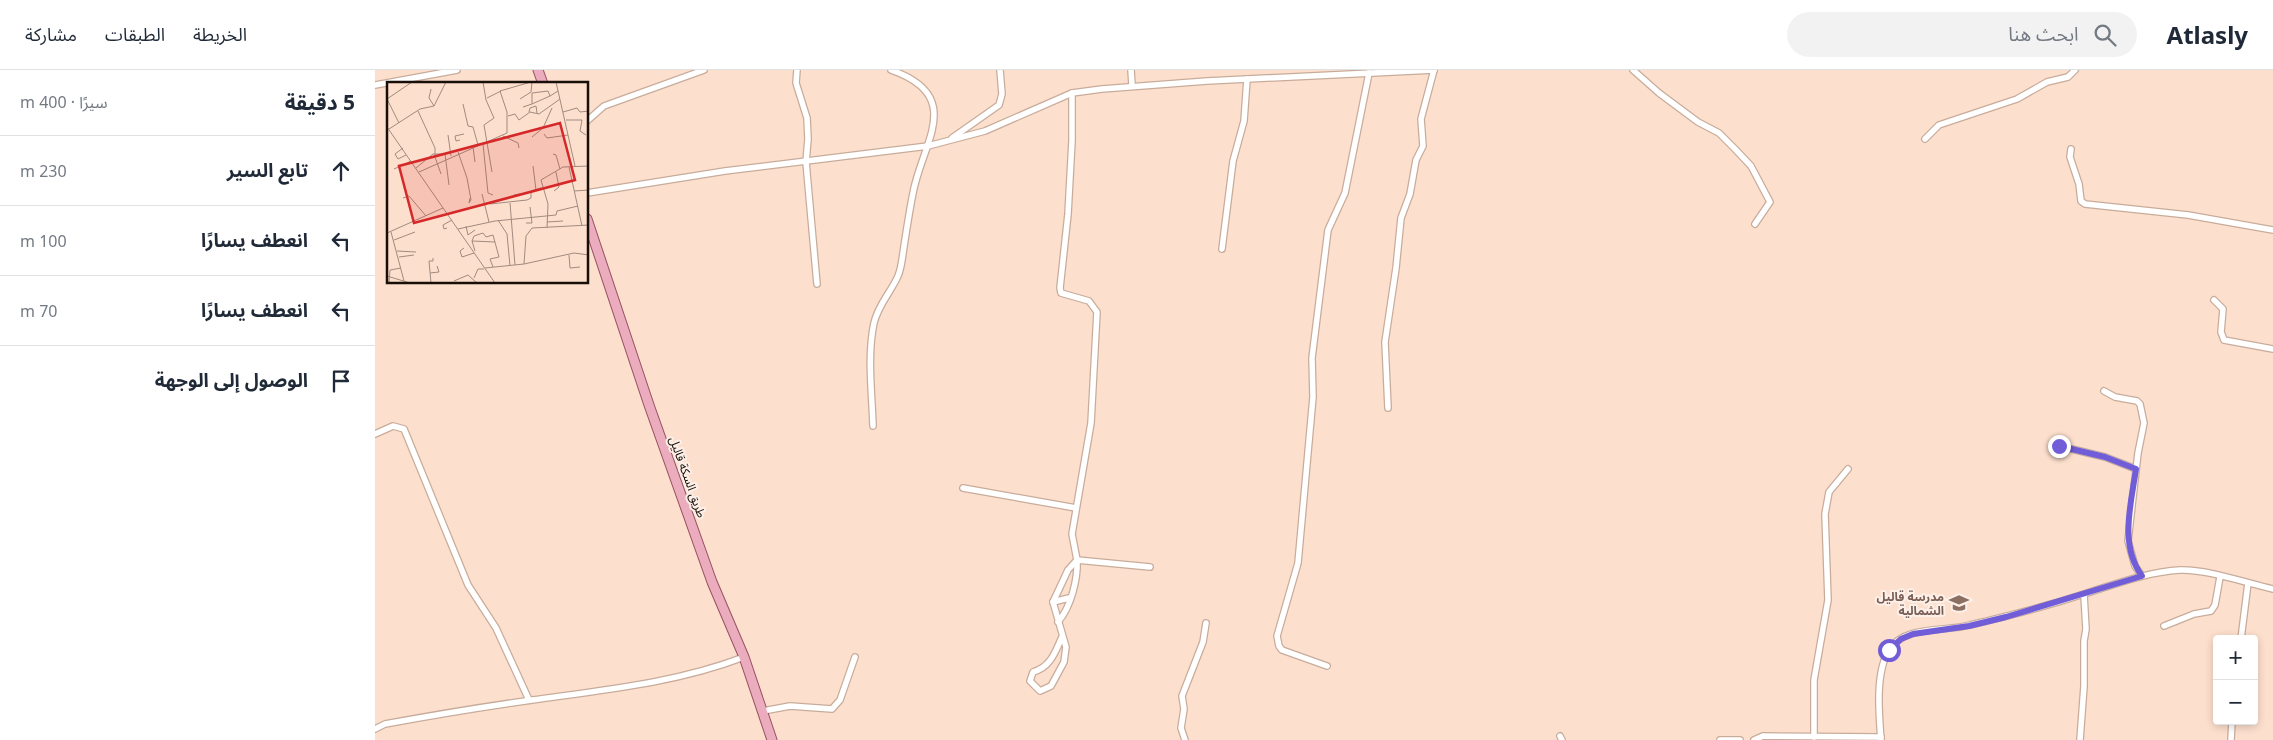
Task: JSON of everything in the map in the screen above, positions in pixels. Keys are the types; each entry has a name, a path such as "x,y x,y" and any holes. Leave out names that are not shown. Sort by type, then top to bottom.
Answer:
{"main road":[{"path":"538,70 542,82"},
{"name":"طريق السكة قاليل","path":"589,225 649,405 709,572 744,657 772,740"}],"street":[{"path":"391,82 457,70"},
{"path":"589,119 604,106 704,70"},
{"path":"797,70 796,83 807,118 809,139 806,162 817,284"},
{"path":"873,426 872,356 874,324 877,312 898,276 918,169 934,128 935,116 925,90 915,80 891,70"},
{"path":"946,142 999,105 1003,94 1000,70"},
{"path":"1131,70 1131,85"},
{"path":"589,193 725,171 928,146 985,131 1072,94 1131,85 1247,79 1314,73 1434,70 1421,119 1423,146 1416,160 1410,194 1401,218 1385,342 1388,408"},
{"path":"1633,70 1680,109 1719,133 1751,166 1770,202 1755,224"},
{"path":"1925,139 1939,125 2017,98 2047,82 2068,76 2075,70"},
{"path":"1327,666 1283,650 1279,646 1277,636 1298,562 1313,397 1312,358 1328,230 1345,193 1369,73"},
{"path":"1222,249 1233,161 1244,121 1247,79"},
{"path":"1058,622 1065,614 1078,574 1072,534 1091,423 1097,323 1097,312 1089,301 1061,293 1059,288 1070,177 1072,94"},
{"path":"2071,149 2070,157 2079,184 2081,201 2085,204 2178,214 2273,230"},
{"path":"2214,300 2223,309 2221,332 2223,340 2273,349"},
{"path":"2104,391 2115,397 2137,400 2140,404 2144,423 2127,541 2135,566 2142,576"},
{"path":"375,434 396,426 404,429 468,585 496,628 529,700"},
{"path":"2056,441 2059,446 2105,457 2136,469"},
{"path":"1814,738 1814,680 1828,600 1825,514 1829,492 1848,468"},
{"path":"963,488 1076,508"},
{"path":"1077,560 1150,567"},
{"path":"1062,637 1053,658 1042,669 1033,672 1030,681 1040,691 1051,686 1064,662 1066,647 1053,602 1068,570 1077,560"},
{"path":"1753,740 1763,736 1881,738 1879,708 1883,670 1889,650 1901,639 1913,634 1969,626 2142,576 2181,570 2273,589"},
{"path":"2164,626 2194,614 2211,610 2215,605 2220,577"},
{"path":"2242,635 2248,583"},
{"path":"2080,740 2086,629 2084,594"},
{"path":"1053,602 1069,598"},
{"path":"1185,740 1181,728 1184,709 1182,696 1203,642 1206,623"},
{"path":"375,729 385,724 413,719 529,700 646,684 687,675 744,657"},
{"path":"763,711 790,706 832,709 840,700 855,657"},
{"path":"2231,740 2232,725"},
{"path":"1720,740 1740,740"}],"place":[{"name":"مدرسة قاليل الشمالية","path":"1959,603"}],"route":[{"path":"1889,650 1907,635 1969,626 2006,617 2142,576 2135,566 2127,541 2136,469 2105,457 2059,446"}]}
